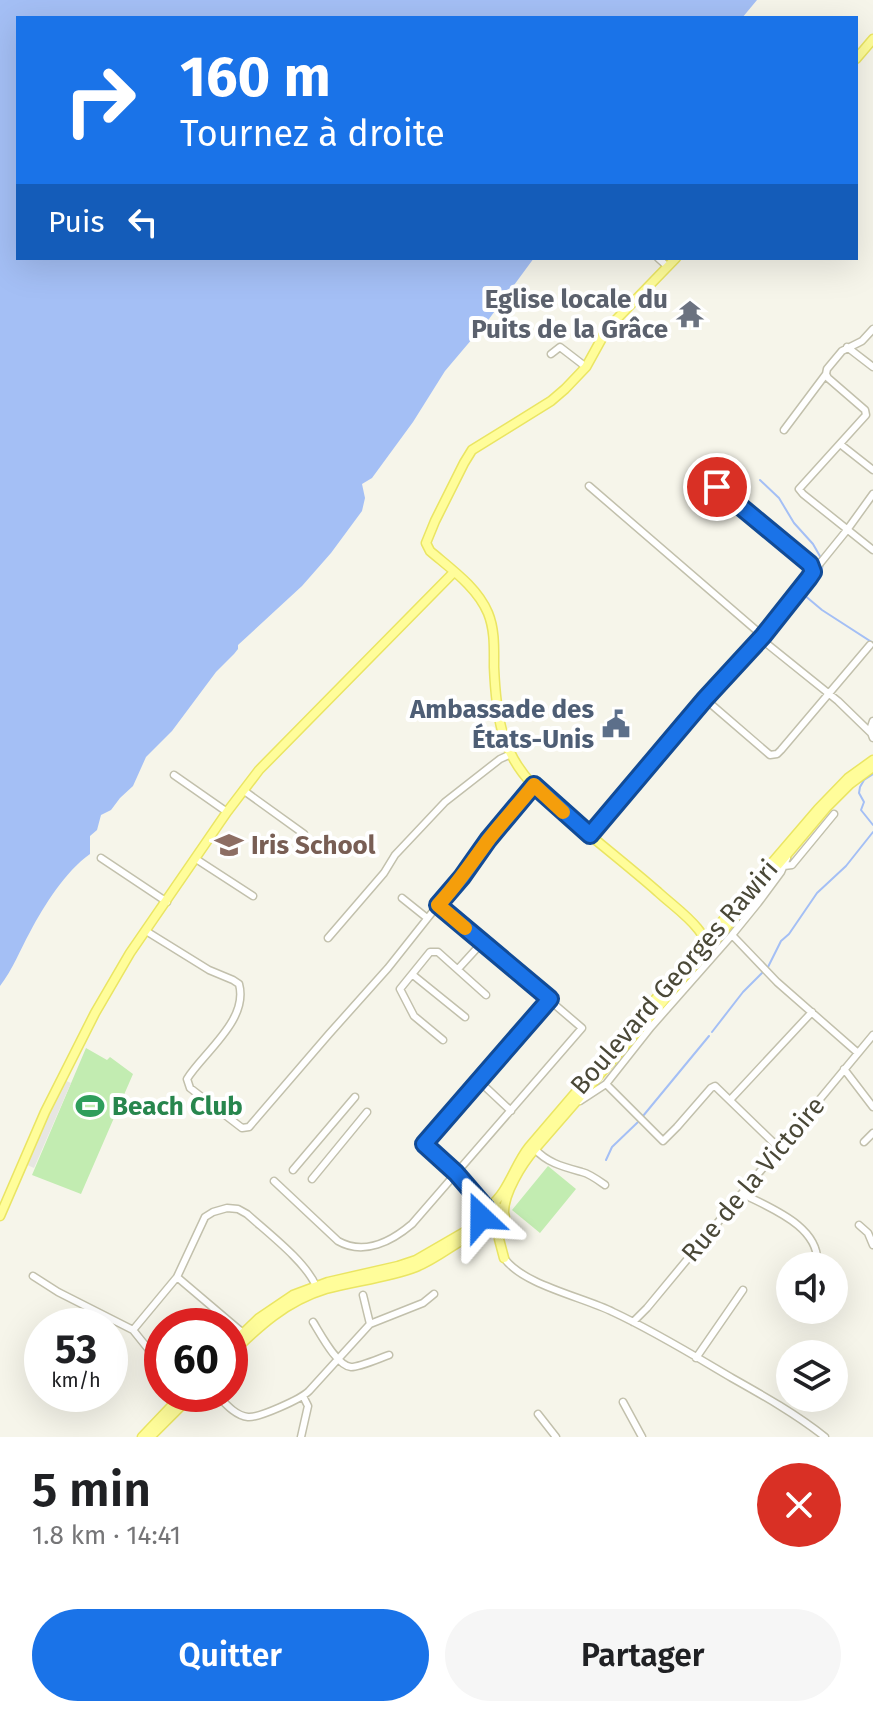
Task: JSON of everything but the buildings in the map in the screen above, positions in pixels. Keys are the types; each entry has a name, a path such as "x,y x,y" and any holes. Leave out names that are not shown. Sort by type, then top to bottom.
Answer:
{"main road":[{"path":"858,57 873,39"},
{"path":"674,260 607,329 586,367 555,399 477,446 468,456 426,543 430,551 476,593 490,619 498,716 519,769 699,929 707,932 715,930"},
{"path":"0,1216 66,1068 101,1003 130,953 227,812 284,744 454,572"},
{"name":"Boulevard Georges Rawiri","path":"488,1207 499,1199 529,1147 833,792 873,760"},
{"name":"Boulevard Georges Rawiri","path":"504,1214 507,1198 535,1149 842,791 873,767"},
{"path":"699,929 702,946"},
{"path":"248,1329 280,1303 316,1286 421,1258 473,1227 488,1207 499,1207 504,1214 499,1239 504,1258"},
{"path":"481,1217 504,1258"},
{"path":"248,1338 268,1319 297,1301 324,1290 417,1266 474,1233 496,1230 502,1226"},
{"path":"142,1437 166,1412"},
{"path":"150,1437 175,1412"}],"street":[{"path":"660,260 668,267"},
{"path":"784,430 827,369 847,347 862,341 873,329"},
{"path":"551,354 560,347 586,367"},
{"path":"847,347 873,367"},
{"path":"826,374 870,415 799,489 873,550"},
{"path":"840,444 873,470"},
{"path":"589,486 829,693 872,736"},
{"path":"717,487 810,564 813,572"},
{"path":"590,835 705,699 762,638 873,494"},
{"path":"705,699 773,755 781,750 870,645"},
{"path":"872,736 873,721"},
{"path":"328,938 384,873 395,855 445,802 500,759 511,754"},
{"path":"174,775 227,812"},
{"path":"146,931 209,970 239,984 240,997 234,1017 187,1079 190,1088 246,1128 252,1125 378,980 534,785"},
{"path":"243,790 304,834"},
{"path":"784,866 792,865 834,814"},
{"path":"571,1106 606,1084 769,889 784,866 787,855"},
{"path":"101,858 167,902"},
{"path":"196,859 253,896"},
{"path":"402,898 427,918"},
{"path":"274,1181 338,1241 353,1248 390,1241 412,1224 582,1028 438,905"},
{"path":"732,935 777,982 858,1053"},
{"path":"458,969 476,948 485,945"},
{"path":"443,1040 414,1016 401,987 432,951 438,952 486,995"},
{"path":"413,975 465,1017"},
{"path":"488,1207 424,1144 550,999"},
{"path":"730,1100 812,1012"},
{"name":"Rue de la Victoire","path":"633,1322 873,1035"},
{"path":"844,1069 873,1107"},
{"path":"479,1081 511,1111"},
{"path":"606,1084 663,1141 713,1086 718,1087 779,1148"},
{"path":"293,1170 355,1097"},
{"path":"312,1179 367,1112"},
{"path":"864,1142 873,1133"},
{"path":"535,1149 550,1161 589,1175 605,1185"},
{"path":"743,1194 802,1229 816,1252"},
{"path":"133,1330 177,1277 205,1217 217,1211 232,1208 243,1211 304,1267 316,1286"},
{"path":"859,1225 868,1233 873,1245"},
{"path":"504,1258 524,1275 633,1322 784,1407 825,1437"},
{"path":"33,1276 133,1330 144,1344"},
{"path":"177,1277 214,1308"},
{"path":"696,1358 743,1290"},
{"path":"236,1412 248,1417 303,1396 370,1324 423,1303 434,1294"},
{"path":"363,1295 370,1324"},
{"path":"313,1322 338,1359 346,1365 354,1366 389,1355"},
{"path":"301,1437 308,1406 303,1396"},
{"path":"623,1402 642,1437"},
{"path":"538,1414 556,1437"}],"green space":[{"name":"Beach Club","path":"86,1048 107,1060 110,1057 133,1074 81,1194 32,1175"},
{"path":"548,1166 576,1189 540,1233 512,1210"}],"shaded area":[{"path":"64,1080 71,1083 34,1168 25,1164"}],"water":[{"path":"0,0 757,0 744,16 16,16 16,260 533,260 445,371 372,478 362,484 365,498 362,511 331,553 302,586 238,645 238,649 216,672 172,731 146,757 133,786 111,810 101,815 97,830 90,836 90,854 72,870 49,900 0,986"}],"waterway":[{"path":"760,480 779,498 821,558"},
{"path":"823,564 821,573 803,594 873,643"},
{"path":"873,774 864,780 859,793 864,802 861,810 873,825"},
{"path":"768,967 781,941 817,893 846,866 873,832"},
{"path":"712,1032 763,972"},
{"path":"643,1116 709,1036"},
{"path":"606,1160 612,1147 638,1122"}],"slow traffic":[{"path":"465,928 438,905 534,785 563,812"}],"place":[{"name":"Eglise locale du Puits de la Grâce","path":"690,314"},
{"name":"Ambassade des États-Unis","path":"616,724"},
{"name":"Iris School","path":"229,845"},
{"name":"Beach Club","path":"90,1106"}],"route":[{"path":"481,1217 486,1208 478,1196 424,1144 550,999 438,905 534,785 590,835 705,699 763,636 809,578 813,572 810,564 717,487"}]}
